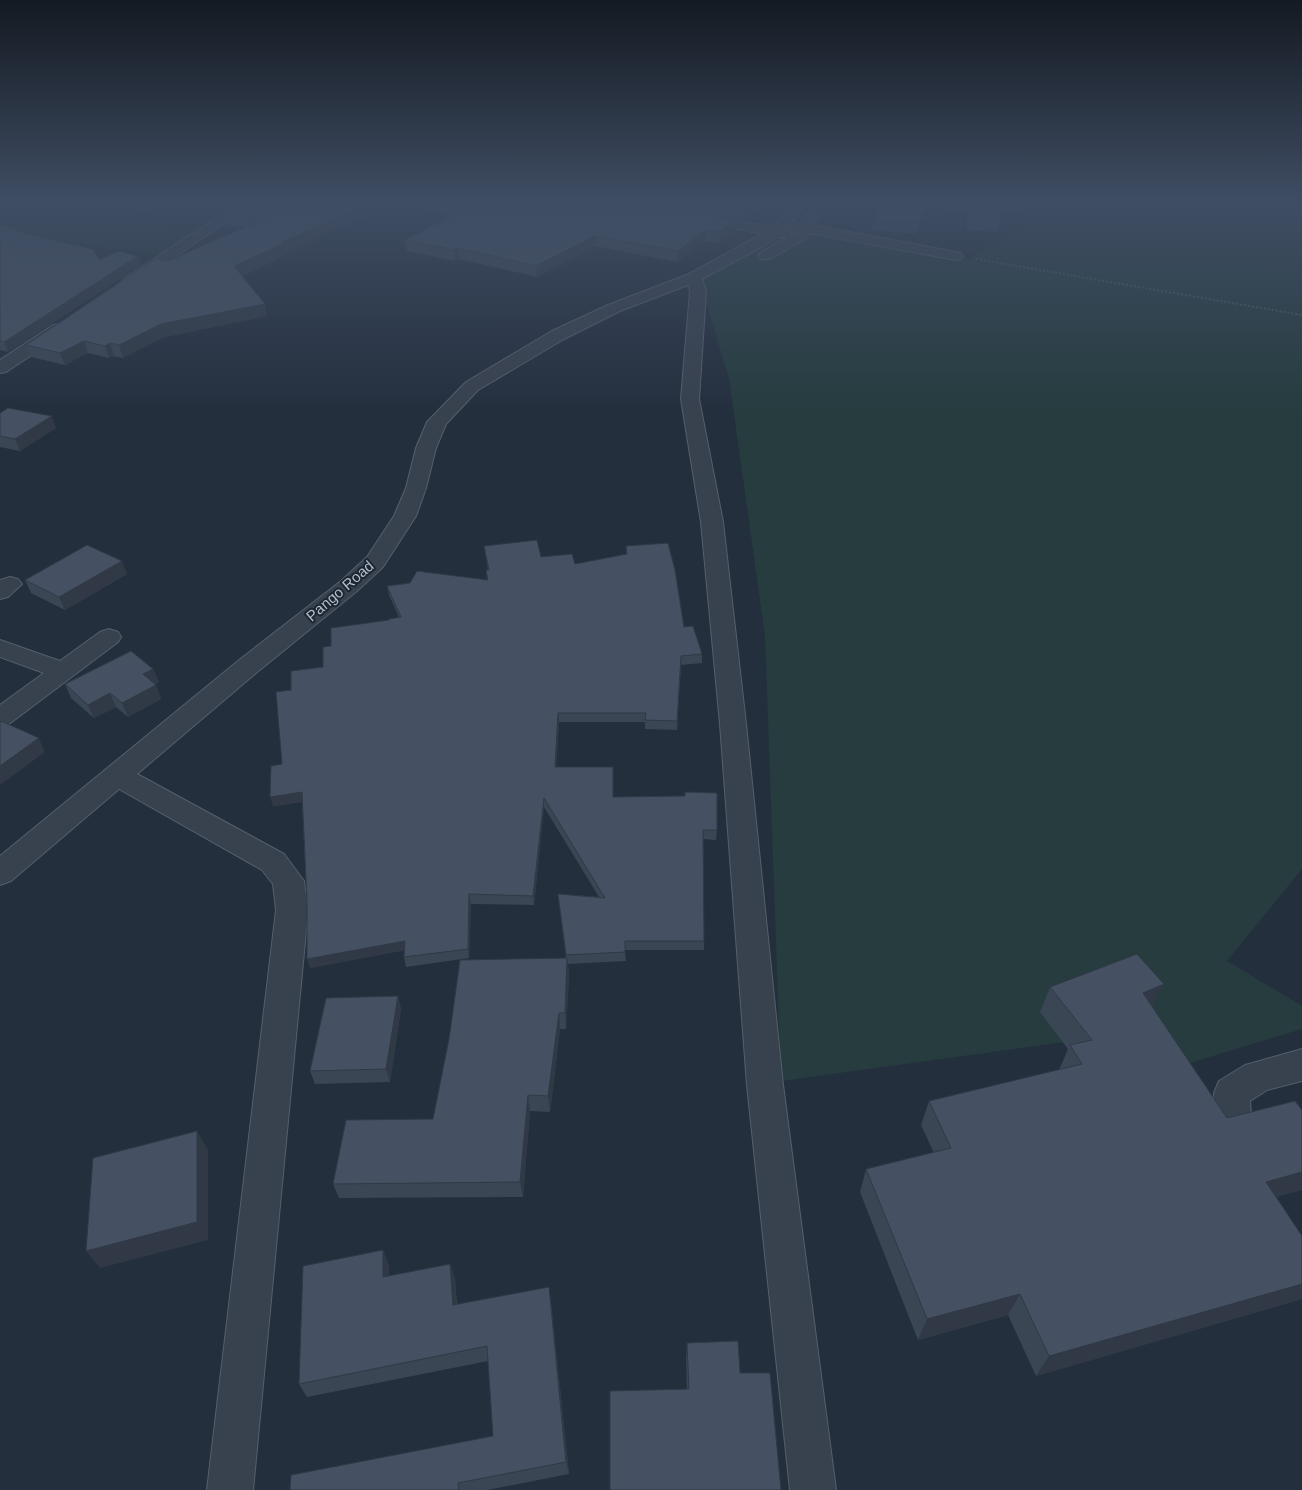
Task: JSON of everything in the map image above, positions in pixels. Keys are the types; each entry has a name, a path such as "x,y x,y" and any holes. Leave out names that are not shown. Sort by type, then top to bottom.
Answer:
{"street":[{"path":"118,289 143,273"},
{"name":"Pango Road","path":"0,873 247,667 349,586 375,562 405,516 416,488 426,448 437,422 472,386 518,358 606,312 640,298 678,298 713,273"},
{"name":"Pango Road","path":"696,284 730,273"},
{"path":"696,284 690,399 712,522 733,724 765,1085 813,1490"},
{"path":"0,368 70,321"},
{"path":"0,718 109,637"},
{"path":"0,648 64,671"},
{"path":"118,776 273,862 288,881 292,910 230,1490"},
{"path":"1232,1114 1232,1093 1258,1076 1302,1065"}],"path":[{"path":"1053,273 1302,315"}],"green space":[{"path":"0,273 24,273 0,288"},
{"path":"707,273 1302,273 1302,869 1227,961 1302,1006 1302,1029 1180,1066 1152,1030 781,1081 765,636 729,378 698,277"}],"building":[{"path":"0,273 112,273 4,342 0,341"},
{"path":"134,273 239,273 265,304 161,324 119,345 110,343 105,346 84,341 60,353 26,345"},
{"path":"8,408 52,416 15,439 0,436 0,413"},
{"path":"537,540 541,557 572,554 575,564 627,554 626,546 668,543 675,570 684,627 693,626 702,654 681,656 677,721 645,720 646,713 558,713 555,767 613,767 613,797 685,796 685,792 717,793 717,830 703,830 704,941 625,941 625,952 566,955 558,894 605,898 544,798 533,896 469,894 468,949 404,957 405,941 307,959 307,901 302,792 270,797 271,766 282,764 276,692 291,690 291,671 323,667 323,647 331,646 331,628 401,617 387,586 410,583 417,571 488,580 486,570 489,570 484,546"},
{"path":"87,545 122,561 59,597 25,580"},
{"path":"131,651 153,669 143,674 156,685 122,703 110,693 88,705 65,684"},
{"path":"0,722 39,738 0,766"},
{"path":"1137,954 1164,984 1143,993 1227,1118 1295,1101 1302,1110 1302,1172 1266,1182 1302,1236 1302,1284 1049,1356 1020,1294 927,1319 866,1169 951,1148 929,1101 1082,1064 1070,1045 1092,1040 1050,987"},
{"path":"567,958 565,1013 559,1013 548,1096 528,1095 520,1182 333,1184 346,1120 433,1119 449,1039 460,960"},
{"path":"398,996 386,1069 310,1071 326,998"},
{"path":"197,1131 197,1222 86,1251 93,1158"},
{"path":"383,1250 383,1277 450,1264 453,1305 549,1287 566,1462 458,1483 459,1490 290,1490 291,1475 493,1436 487,1346 299,1384 303,1266"},
{"path":"738,1341 740,1373 770,1373 781,1490 610,1490 610,1391 689,1389 687,1343"}]}
